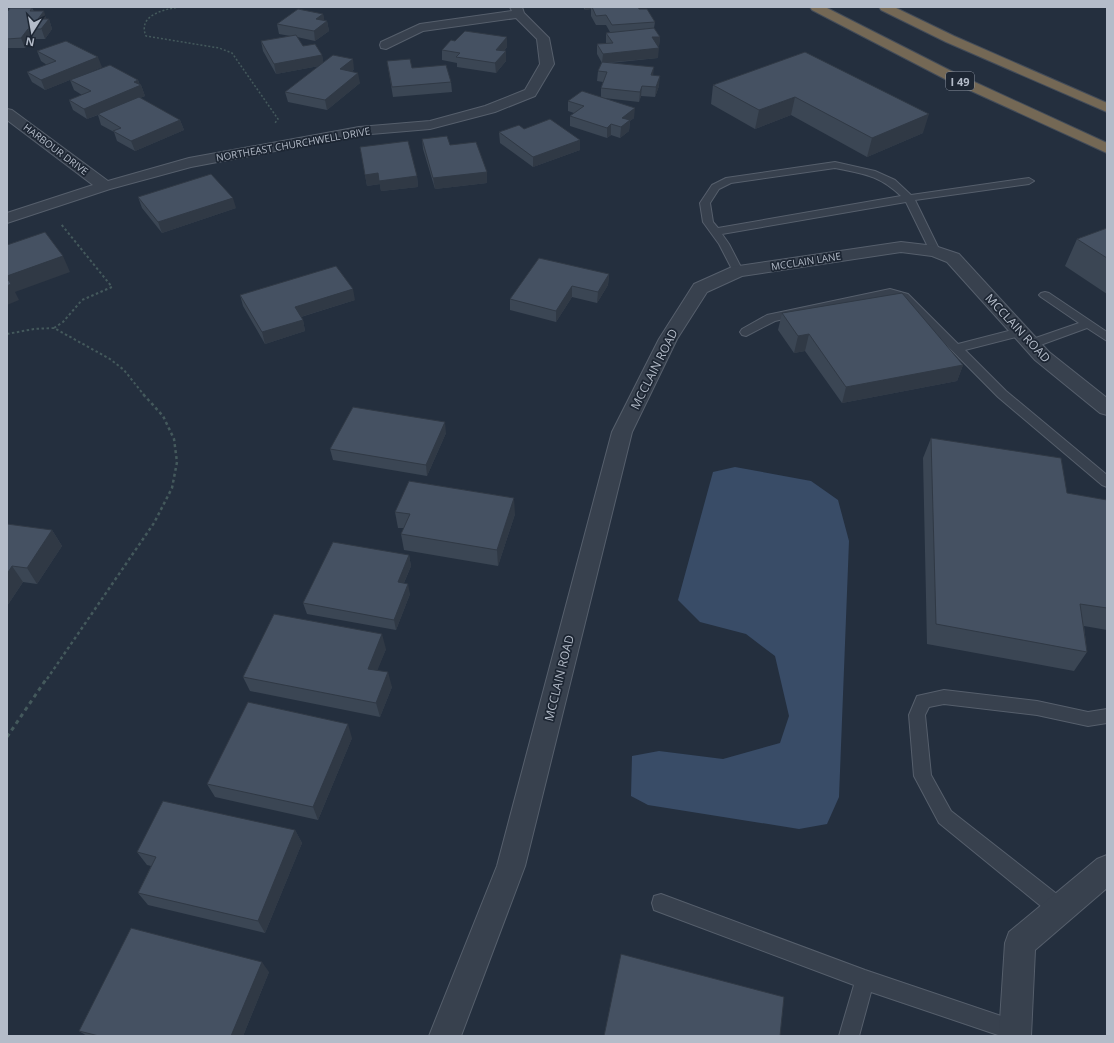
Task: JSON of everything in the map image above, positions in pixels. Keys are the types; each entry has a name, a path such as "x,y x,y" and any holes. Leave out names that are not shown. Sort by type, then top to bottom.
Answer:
{"highway":[{"name":"I 49","path":"816,7 950,76 1107,149"},
{"path":"885,7 950,39 1107,108"}],"street":[{"path":"386,45 420,28 518,10"},
{"name":"NORTHEAST CHURCHWELL DRIVE","path":"7,218 105,186 189,163 359,131 430,124 490,109 503,104 530,93 547,64 543,38 518,10"},
{"name":"HARBOUR DRIVE","path":"7,113 105,186"},
{"name":"MCCLAIN LANE","path":"678,323 700,288 738,271 901,247 936,251 953,258"},
{"name":"MCCLAIN ROAD","path":"953,258 1042,356 1107,408"},
{"name":"MCCLAIN ROAD","path":"445,1036 511,866 622,432 668,339 678,323"},
{"path":"1016,1033 1020,943 1107,869"}],"lane":[{"path":"738,271 724,244 708,222 705,203 715,187 729,180 835,165 872,173 892,182 909,198 936,251"},
{"path":"716,232 909,198 1029,181"},
{"path":"746,332 771,318 890,292 904,296 1002,394 1107,482"},
{"path":"1045,295 1107,337"},
{"path":"956,348 1026,338 1088,324"},
{"path":"1060,909 945,817 923,776 917,715 922,701 944,697 1037,708 1088,719 1107,716"},
{"path":"661,903 866,980 1016,1033"},
{"path":"849,1036 866,980"}],"path":[{"path":"180,7 156,12 152,15 145,24 144,33 146,36 219,48 232,53 278,119 274,124"},
{"path":"7,334 34,329 54,328 63,322 82,300 112,287 45,205"},
{"path":"7,737 154,523 172,488 177,462 174,439 163,416 146,398 124,370 110,358 54,328"}],"water":[{"path":"735,467 811,481 838,500 849,541 839,797 827,824 799,829 648,805 631,796 632,756 659,751 723,759 780,743 789,716 775,656 746,634 700,622 678,600 713,472"}],"building":[{"path":"592,7 638,7 639,9 647,9 655,22 612,25 606,15 596,16"},
{"path":"10,8 32,8 30,11 44,11 38,19 49,19 41,29 28,29 21,38 7,39 7,12"},
{"path":"298,9 323,14 316,19 327,21 314,31 277,24"},
{"path":"654,28 660,37 652,37 659,48 603,54 597,44 613,43 606,33"},
{"path":"465,31 507,37 496,50 506,51 495,63 456,57 460,53 442,50 451,40 455,41"},
{"path":"296,35 303,46 315,44 322,55 274,64 261,41"},
{"path":"66,41 98,57 41,80 27,72 56,61 37,51"},
{"path":"805,52 929,114 872,138 795,97 759,110 713,85"},
{"path":"333,55 353,59 340,69 358,73 325,100 285,92"},
{"path":"410,59 412,68 446,65 451,82 392,87 387,61"},
{"path":"602,62 654,67 651,75 660,76 656,87 642,86 640,92 601,88 607,72 598,71"},
{"path":"110,65 138,80 134,82 141,85 84,109 69,100 91,91 70,80"},
{"path":"582,91 635,108 622,118 630,120 621,127 611,124 607,128 570,116 584,106 568,101"},
{"path":"139,97 180,120 131,141 113,131 121,128 98,114"},
{"path":"550,119 580,140 533,157 499,132 519,125 524,129"},
{"path":"447,136 450,145 476,142 487,172 433,178 422,139"},
{"path":"408,141 417,176 379,181 378,173 365,175 360,147"},
{"path":"211,174 233,198 158,222 138,197"},
{"path":"1107,228 1107,258 1077,239"},
{"path":"45,232 63,256 7,276 7,245"},
{"path":"539,258 609,274 598,292 572,286 556,311 510,299"},
{"path":"336,266 353,289 295,307 303,320 262,332 240,295"},
{"path":"7,278 11,284 7,286"},
{"path":"902,293 963,365 846,387 809,334 798,336 782,313"},
{"path":"353,407 445,422 426,465 330,449"},
{"path":"931,438 1061,458 1067,493 1107,500 1107,608 1080,604 1087,652 936,624"},
{"path":"409,481 514,498 497,550 401,534 410,514 395,512"},
{"path":"7,524 52,530 27,568 12,566 7,574"},
{"path":"333,542 409,555 398,582 408,584 394,620 303,603"},
{"path":"274,614 382,634 368,669 388,672 376,703 243,677"},
{"path":"248,702 348,724 313,807 207,784"},
{"path":"163,801 295,830 258,921 138,893 156,857 137,852"},
{"path":"131,928 262,962 231,1036 99,1036 79,1031"},
{"path":"621,954 784,997 780,1036 604,1036"}]}
